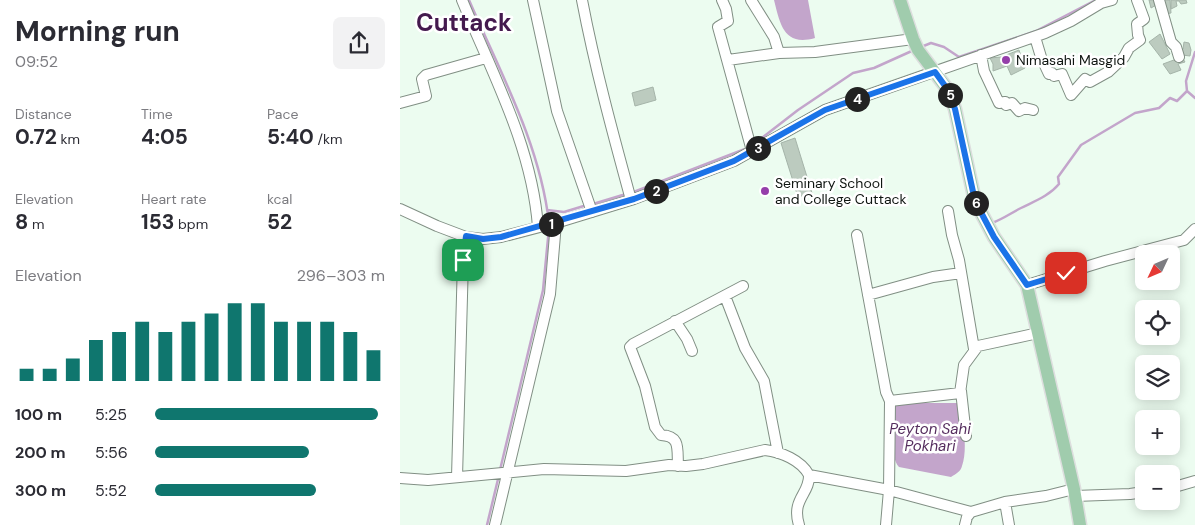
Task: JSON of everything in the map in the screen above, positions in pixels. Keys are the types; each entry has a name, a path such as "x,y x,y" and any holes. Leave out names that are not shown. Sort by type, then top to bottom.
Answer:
{"main road":[{"path":"900,0 916,45 948,90 955,109 975,201 994,237 1027,285 1075,492 1080,525"}],"street":[{"path":"462,0 512,118 525,154 539,226"},
{"path":"533,0 557,111 592,212"},
{"path":"582,0 612,132 631,200"},
{"path":"722,0 728,21 718,27 752,151"},
{"path":"750,0 774,37 779,53"},
{"path":"401,214 466,236 483,239 501,237 592,212 631,200 734,161 825,110 1034,36 1072,21 1101,1 1112,0"},
{"path":"1034,36 1049,74 1052,72 1054,76 1062,74 1071,95 1085,79 1090,82 1108,72 1124,57 1129,48 1140,40 1137,24 1144,19 1137,0"},
{"path":"1159,0 1171,42 1176,47 1179,57"},
{"path":"728,60 779,53 916,45"},
{"path":"981,56 984,71 1000,102 1005,102 1006,105 1012,103 1019,111 1025,108 1033,110"},
{"path":"400,103 426,96 422,79 426,75 486,58"},
{"path":"948,211 962,273 974,349"},
{"path":"495,525 502,473 550,294 554,223"},
{"path":"1027,285 1105,261 1184,240 1195,229"},
{"path":"457,477 463,260 466,236"},
{"path":"857,236 886,392 890,401 889,490 886,525"},
{"path":"868,295 933,278 962,273"},
{"path":"678,466 674,438 658,433 645,386 630,347 743,286"},
{"path":"725,296 745,348 764,381 778,453"},
{"path":"675,322 687,339 692,351"},
{"path":"966,436 961,376 964,365 974,349 978,346 1038,333"},
{"path":"890,401 960,393 961,391"},
{"path":"400,478 428,480 553,469 626,471 652,467 703,464 765,450 778,453 800,465 809,475 889,490 970,512 1005,502 1075,492 1135,493"},
{"path":"799,525 797,510 799,499 809,481 809,475"},
{"path":"1180,485 1195,480"},
{"path":"1005,502 1008,525"},
{"path":"965,525 966,517 970,512"}],"water":[{"path":"774,0 808,0 815,38 805,40 790,36 781,25"},
{"name":"Peyton Sahi Pokhari","path":"898,403 960,403 965,452 961,468 958,472 951,477 899,467 893,447 895,406"}],"building":[{"path":"1149,0 1158,0 1158,4 1151,8"},
{"path":"1160,0 1170,0 1171,13 1165,14"},
{"path":"1171,0 1186,0 1187,3 1181,4 1179,1 1176,1 1177,6 1171,9"},
{"path":"1160,34 1170,54 1162,59 1149,42"},
{"path":"1184,42 1189,43 1190,56 1182,55 1181,49 1183,49"},
{"name":"Nimasahi Masgid","path":"1019,50 1025,68 1011,75 1007,66 993,71 993,64 990,58 1001,57"},
{"path":"1182,57 1185,62 1178,64 1181,70 1170,74 1163,64"},
{"path":"653,87 656,100 635,106 632,93"},
{"path":"795,138 812,193 798,197 781,143"}],"waterway":[{"path":"469,0 506,81 528,137 537,165 549,223"},
{"path":"921,47 931,43 944,47 959,57 1036,31 1094,1"},
{"path":"754,144 798,110 853,73 874,68 914,50"},
{"path":"1195,52 1186,81 1187,91 1195,98"},
{"path":"992,223 1051,192 1059,184 1058,177 1081,145 1135,113 1159,108 1170,98 1177,101 1187,91"},
{"path":"631,193 745,149"},
{"path":"593,204 626,194"},
{"path":"547,210 564,212 587,205"},
{"path":"500,470 543,290 549,228"},
{"path":"487,525 499,475"}],"place":[{"name":"Nimasahi Masgid","path":"1006,60"},
{"name":"Seminary School and College Cuttack","path":"765,191"}],"district":[{"name":"Cuttack","path":"464,23"}],"route":[{"path":"463,260 466,236 483,239 501,237 559,222 634,199 734,161 825,110 935,72 948,90 955,109 975,201 994,237 1027,285 1066,273"}]}
